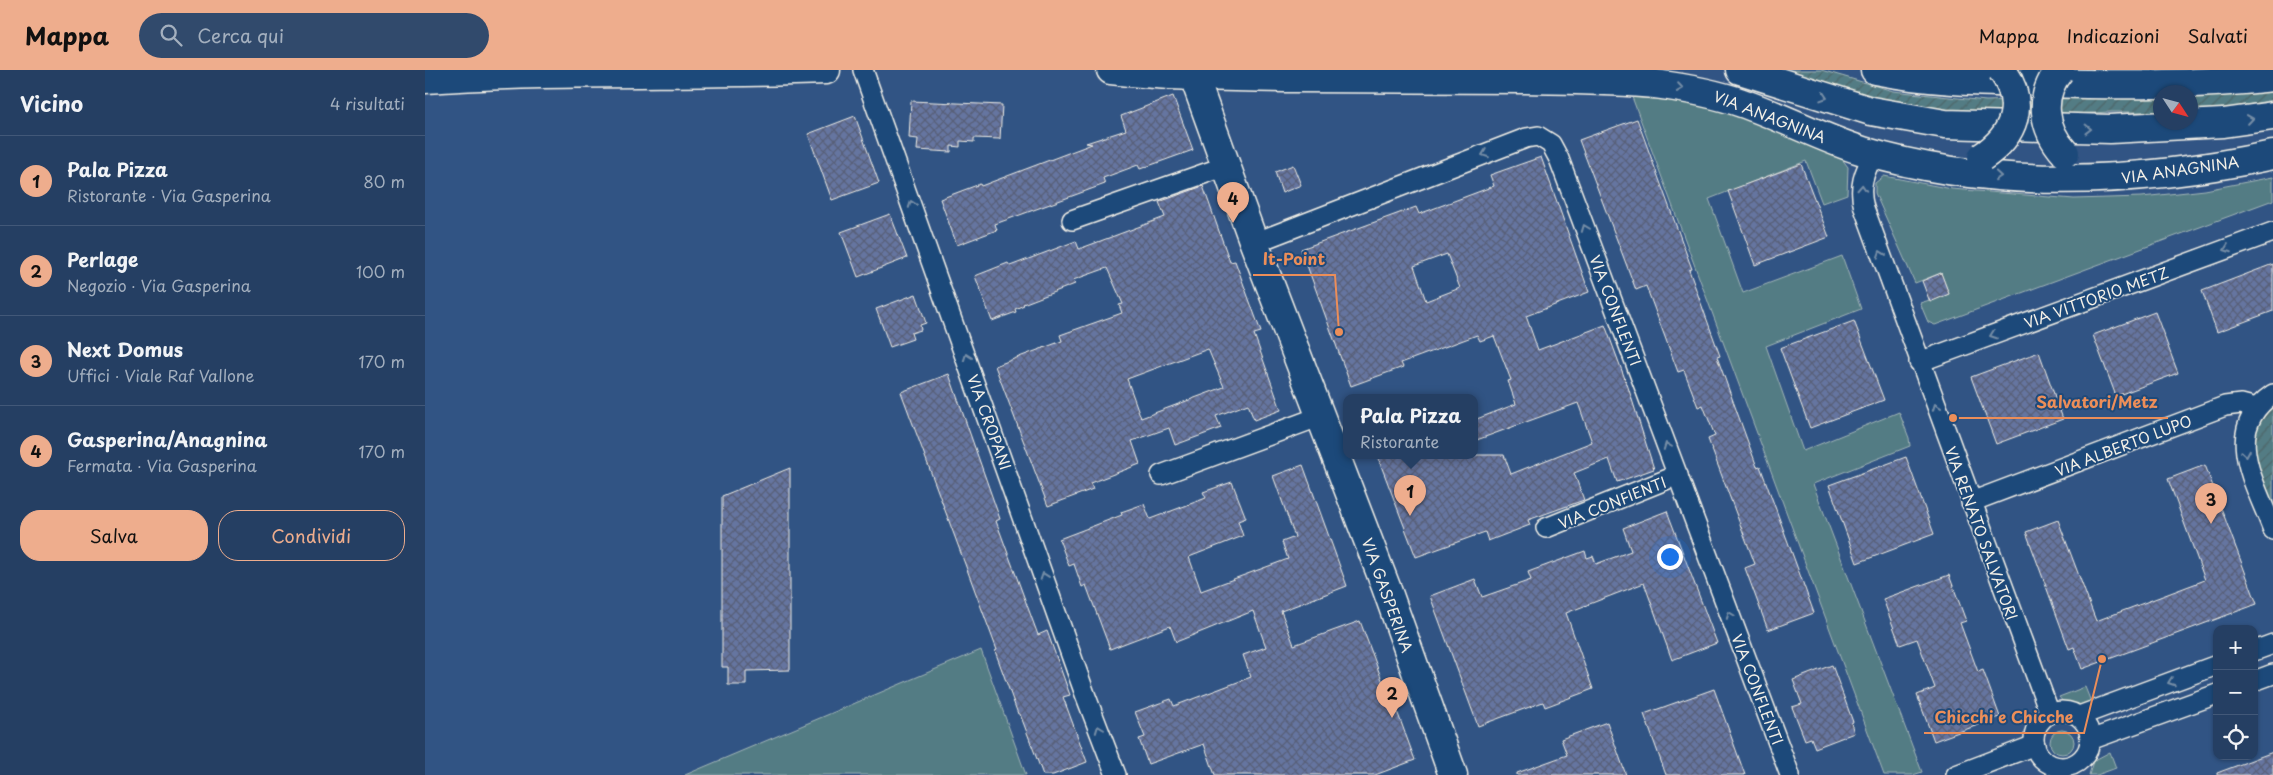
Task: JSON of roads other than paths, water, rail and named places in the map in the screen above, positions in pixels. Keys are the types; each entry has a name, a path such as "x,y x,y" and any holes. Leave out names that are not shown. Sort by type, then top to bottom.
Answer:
{"street":[{"path":"425,79 479,72 536,70 826,70"},
{"name":"VIA CROPANI","path":"863,70 1085,694 1116,775"},
{"name":"VIA ANAGNINA","path":"1111,70 1194,77 1583,80 1658,85 1700,91 1739,102 1847,146 1875,154 1970,174 2067,180 2139,176 2273,155"},
{"path":"1740,70 1871,111 1951,125 2110,130 2223,123 2273,116"},
{"path":"1875,70 1960,82 2079,84 2200,82 2273,77"},
{"path":"1933,167 1964,163 1982,157 1999,145 2013,120 2014,96 2002,70"},
{"path":"2060,70 2046,94 2045,113 2050,132 2065,154 2079,162 2092,165 2195,168"},
{"name":"VIA GASPERINA","path":"1194,77 1254,243 1386,587 1453,775"},
{"name":"VIA CONFLENTI","path":"1254,243 1526,138 1538,136 1545,139 1557,153 1790,775"},
{"name":"VIA RENATO SALVATORI","path":"1875,154 1862,178 1862,201 1919,362 2050,714"},
{"path":"1072,220 1226,166"},
{"name":"VIA VITTORIO METZ","path":"1919,362 2273,232"},
{"path":"2273,394 2256,408 2245,428 2245,452 2273,530"},
{"name":"VIA ALBERTO LUPO","path":"1971,502 2225,406 2241,404 2256,408"},
{"path":"1161,475 1321,416"},
{"name":"VIA CONFIENTI","path":"1546,528 1678,475"},
{"path":"2258,650 2273,644"},
{"path":"2079,716 2213,666"},
{"path":"2258,680 2273,674"},
{"path":"2090,740 2213,695"},
{"path":"2064,711 2079,716 2088,726 2090,740 2084,756 2071,771 2044,760 2035,745 2037,727 2050,714 2064,711"},
{"path":"1956,775 2035,745"}],"place":[{"name":"Gasperina/Anagnina","path":"1233,223"},
{"name":"It-Point","path":"1339,332"},
{"name":"Salvatori/Metz","path":"1953,418"},
{"name":"Pala Pizza","path":"1410,516"},
{"name":"Next Domus","path":"2211,524"},
{"name":"Chicchi e Chicche","path":"2102,659"},
{"name":"Perlage","path":"1392,718"}]}
